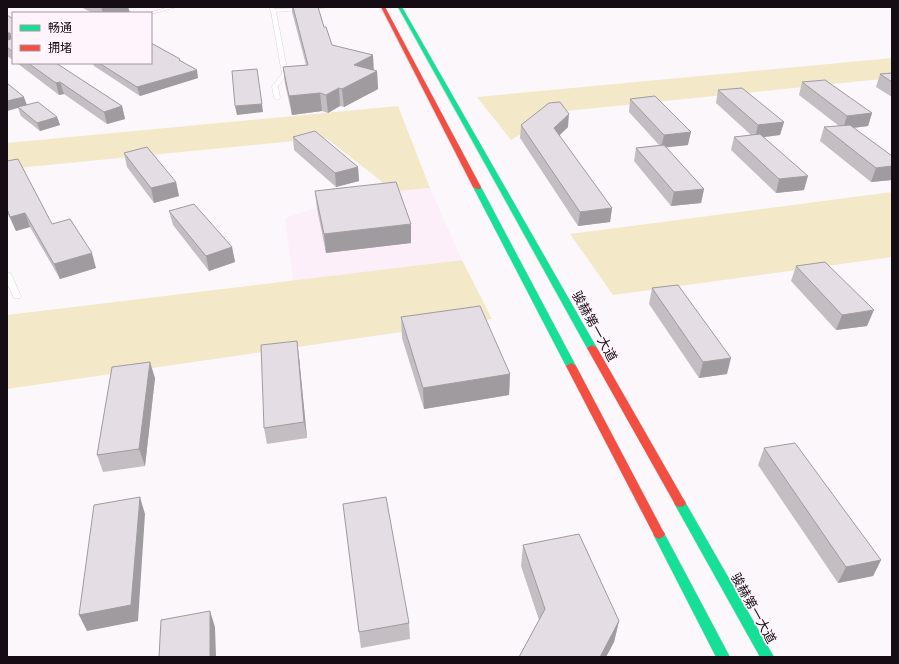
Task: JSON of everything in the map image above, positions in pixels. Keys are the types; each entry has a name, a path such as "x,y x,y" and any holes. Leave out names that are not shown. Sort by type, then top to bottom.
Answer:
{"main road":[{"path":"383,7 723,657"},
{"name":"骏赫第一大道","path":"400,7 767,657"}],"lane":[{"path":"152,13 175,7"},
{"path":"277,98 275,86 284,74 284,69 272,9 323,7"},
{"path":"7,274 17,296"}],"shaded area":[{"path":"892,58 892,78 556,112 511,140 477,97"},
{"path":"398,106 430,188 386,192 381,181 326,138 7,169 7,143"},
{"path":"430,188 462,260 293,281 285,218 356,195"},
{"path":"892,192 892,257 613,295 570,234"},
{"path":"462,260 492,319 7,389 7,315"}],"building":[{"path":"293,7 318,7 324,27 326,27 332,45 373,55 354,65 377,71 342,89 339,88 326,95 320,93 289,96 283,67 308,65"},
{"path":"7,15 12,18 12,51 7,47 7,40 11,39 10,33 7,33"},
{"path":"152,44 197,70 137,87 101,64 152,64"},
{"path":"29,64 58,64 122,106 104,112 60,82 56,83"},
{"path":"257,69 262,104 235,106 232,71"},
{"path":"892,73 892,82 880,74"},
{"path":"825,80 872,113 847,116 802,82"},
{"path":"8,84 24,97 7,101"},
{"path":"742,88 784,122 758,125 718,90"},
{"path":"655,96 691,132 664,135 630,99"},
{"path":"38,102 57,117 37,123 18,107"},
{"path":"560,102 569,114 554,128 612,208 580,212 521,125 549,103"},
{"path":"850,125 892,156 892,166 876,168 824,127"},
{"path":"315,131 358,167 335,173 293,137"},
{"path":"760,134 808,176 779,179 734,137"},
{"path":"664,145 704,189 674,192 636,148"},
{"path":"147,147 176,182 151,188 124,153"},
{"path":"18,159 52,224 70,219 92,253 54,264 25,213 10,217 7,209 7,161"},
{"path":"396,182 411,224 324,234 315,191"},
{"path":"194,204 232,247 206,256 169,211"},
{"path":"825,262 874,310 842,315 796,266"},
{"path":"678,285 731,358 703,362 652,288"},
{"path":"480,306 510,374 423,388 401,317"},
{"path":"297,341 304,422 264,428 261,345"},
{"path":"150,362 139,449 97,455 112,367"},
{"path":"795,443 881,560 846,567 764,448"},
{"path":"140,497 131,605 79,615 94,505"},
{"path":"386,497 409,623 359,632 343,504"},
{"path":"579,534 619,621 600,657 519,657 545,609 523,545"},
{"path":"210,611 210,657 159,657 161,620"}],"traffic: fast":[{"path":"400,7 592,348"},
{"path":"477,187 571,366"},
{"path":"680,503 767,657"},
{"path":"659,534 723,657"}],"traffic: jam":[{"path":"383,7 477,187"},
{"path":"592,348 680,503"},
{"path":"571,366 659,534"}]}
